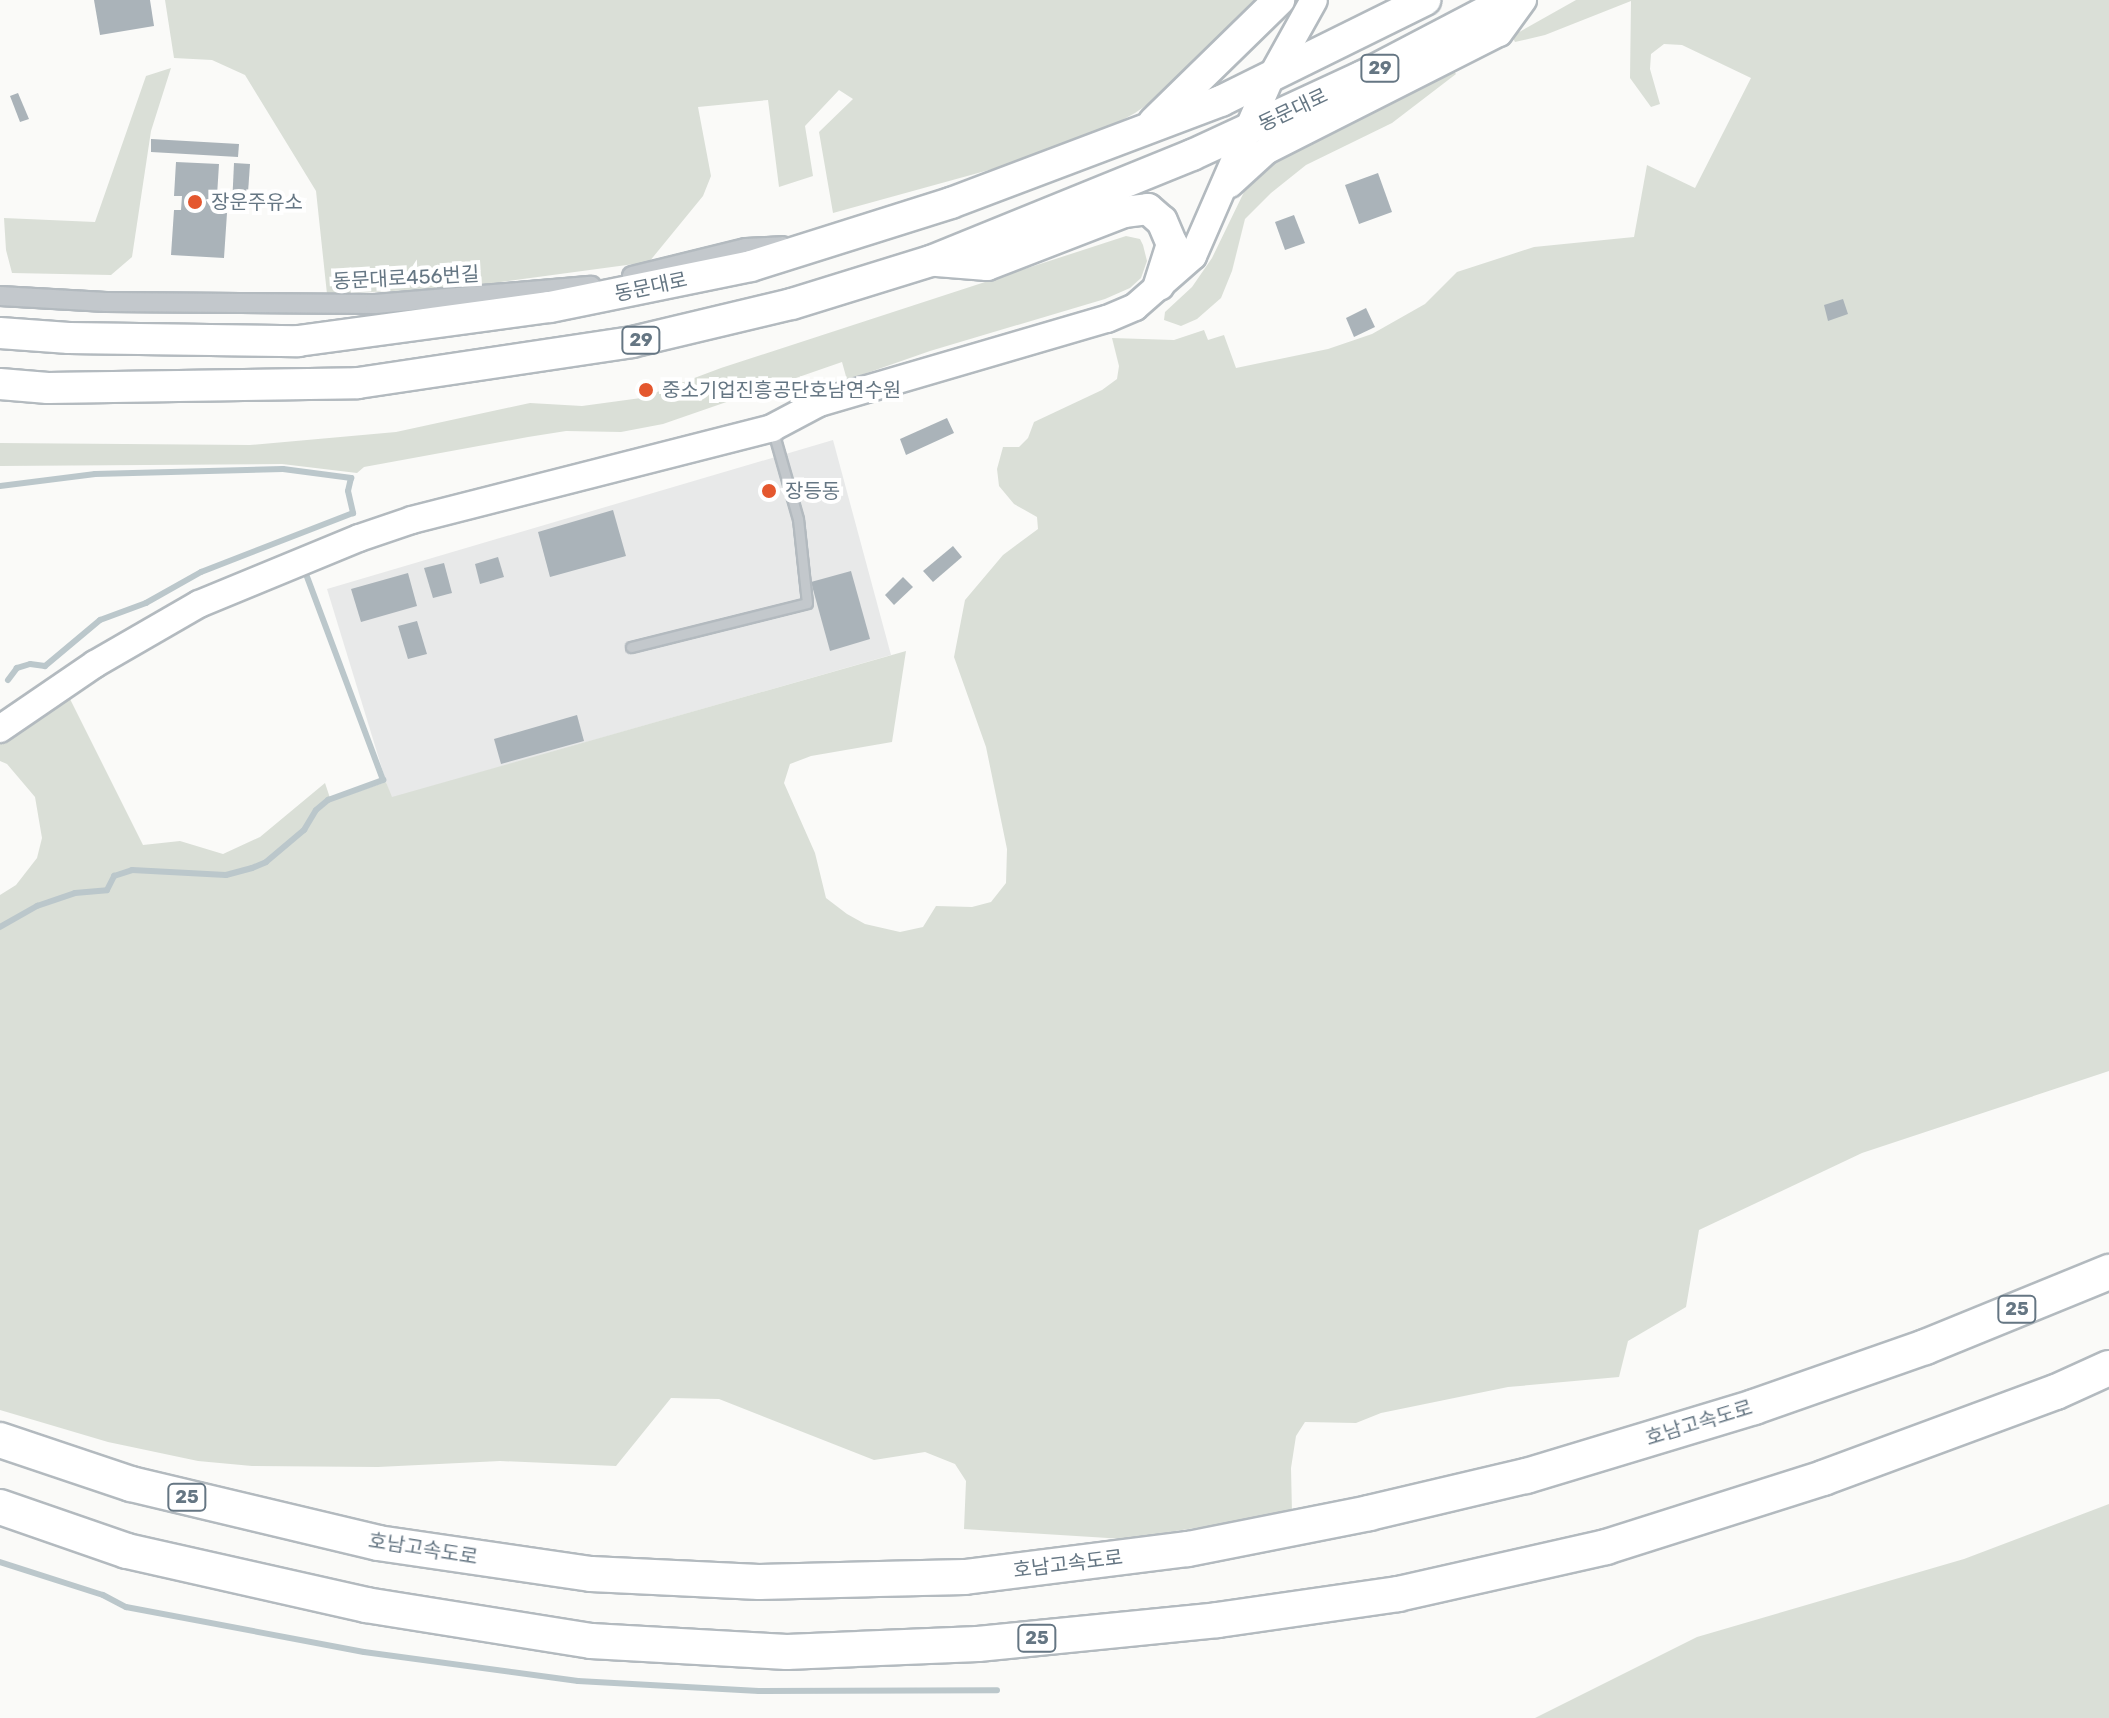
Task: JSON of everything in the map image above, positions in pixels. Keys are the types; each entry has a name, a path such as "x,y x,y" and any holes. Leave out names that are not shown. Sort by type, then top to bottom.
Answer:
{"highway":[{"path":"1925,1347 2024,1287 2109,1251"},
{"name":"호남고속도로","path":"0,1440 131,1484 378,1543 591,1574 759,1582 965,1577 1188,1549 1369,1513 1526,1476 1754,1407 1925,1347 2109,1272"},
{"name":"25","path":"0,1507 127,1551 201,1568 366,1605 591,1641 787,1652 978,1644 1218,1620 1398,1594 1606,1547 1823,1478 2056,1392 2109,1368"}],"main road":[{"path":"1144,131 1279,0"},
{"name":"동문대로","path":"0,333 69,338 298,341 550,307 751,266 809,245 951,203 1144,131 1270,79 1425,0"},
{"name":"동문대로","path":"0,384 48,388 358,383 632,342 792,304 931,261 1249,131 1508,0"},
{"path":"931,261 987,265 1124,212 1148,209 1162,221 1172,244 1159,285"},
{"path":"0,398 48,388"}],"street":[{"name":"동문대로","path":"1249,131 1270,79 1314,0"},
{"path":"1222,192 1266,151 1499,33 1523,0"},
{"path":"0,729 95,664 228,589 412,520 772,428 819,403 1107,319 1135,307 1193,256 1249,131"},
{"name":"동문대로456번길","path":"0,296 106,302 375,304 588,286 746,248 809,245"}],"lane":[{"path":"631,647 807,603 798,519 772,428"}],"shaded area":[{"path":"165,0 1269,0 1174,86 1135,113 1099,133 1040,156 833,213 819,132 853,99 839,90 805,126 813,176 779,187 768,100 698,107 711,176 703,196 649,262 457,288 327,294 316,191 245,75 212,60 174,58"},
{"path":"1576,0 2109,0 2109,1071 1862,1153 1699,1230 1686,1307 1628,1341 1619,1377 1508,1387 1381,1413 1356,1423 1305,1422 1296,1436 1291,1468 1292,1513 1124,1539 964,1529 966,1481 955,1464 925,1452 874,1460 719,1399 671,1398 616,1466 500,1461 378,1467 252,1466 198,1461 108,1442 0,1410 0,895 16,885 37,858 42,838 35,797 7,764 0,761 0,742 11,732 68,695 143,845 180,841 223,854 260,837 325,783 331,801 386,782 392,797 906,651 892,742 811,756 790,764 784,783 815,853 826,898 847,914 865,924 900,932 923,927 936,906 972,907 991,902 1006,883 1007,849 986,747 954,657 965,600 1003,555 1038,529 1037,517 1014,504 999,486 997,469 1003,447 1019,447 1028,438 1034,422 1102,390 1117,379 1119,366 1112,338 1174,340 1204,330 1208,340 1224,335 1236,368 1328,349 1372,334 1425,304 1457,272 1534,247 1634,237 1647,165 1695,188 1751,78 1682,45 1664,44 1651,54 1650,69 1660,104 1651,107 1630,78 1631,1 1545,35 1515,42 1512,36"},
{"path":"171,68 151,131 132,257 111,275 12,273 6,250 4,218 95,222 146,76"},
{"path":"1452,68 1456,74 1392,123 1306,165 1271,193 1245,219 1232,271 1221,298 1197,319 1181,326 1164,320 1165,312 1192,287 1212,258 1244,192 1273,162"},
{"path":"1126,236 1140,239 1147,261 1141,278 1130,288 1105,299 930,351 847,380 842,362 663,424 621,432 566,431 528,437 364,467 357,473 282,464 0,466 0,443 250,445 396,432 530,403 582,406 641,398 721,368"},
{"path":"833,440 891,655 391,798 327,589"},
{"path":"2109,1504 2109,1718 1535,1718 1697,1637 1964,1559"}],"building":[{"path":"94,0 150,0 154,26 100,35"},
{"path":"18,93 29,119 20,122 10,96"},
{"path":"151,139 239,144 238,157 151,152"},
{"path":"176,162 219,164 216,212 227,213 224,258 171,255 174,210 181,210 182,196 174,196"},
{"path":"234,163 250,164 247,207 232,206"},
{"path":"1378,173 1392,212 1359,224 1345,185"},
{"path":"1294,215 1305,243 1285,250 1275,222"},
{"path":"1843,299 1848,314 1828,321 1824,305"},
{"path":"1366,308 1375,327 1354,337 1346,318"},
{"path":"947,418 954,433 906,455 900,439"},
{"path":"613,510 626,556 550,577 538,532"},
{"path":"953,546 962,557 933,582 923,571"},
{"path":"498,557 504,577 480,584 475,564"},
{"path":"444,563 452,593 433,598 424,568"},
{"path":"851,571 870,639 830,651 811,582"},
{"path":"408,573 417,606 361,622 351,589"},
{"path":"903,577 913,587 894,605 885,595"},
{"path":"417,621 427,654 408,659 398,626"},
{"path":"577,715 584,741 501,764 494,739"}],"waterway":[{"path":"0,486 95,474 283,469 351,478 348,491 353,513 201,572 146,603 100,620 45,666 30,664 17,668 8,680"},
{"path":"0,927 37,906 75,893 107,890 114,876 132,870 226,875 252,868 266,862 304,830 316,810 328,800 383,780 305,571"},
{"path":"0,1562 103,1595 126,1607 364,1652 578,1681 759,1691 997,1690"}],"place":[{"name":"장운주유소","path":"195,202"},
{"name":"중소기업진흥공단호남연수원","path":"646,390"},
{"name":"장등동","path":"769,491"}]}
